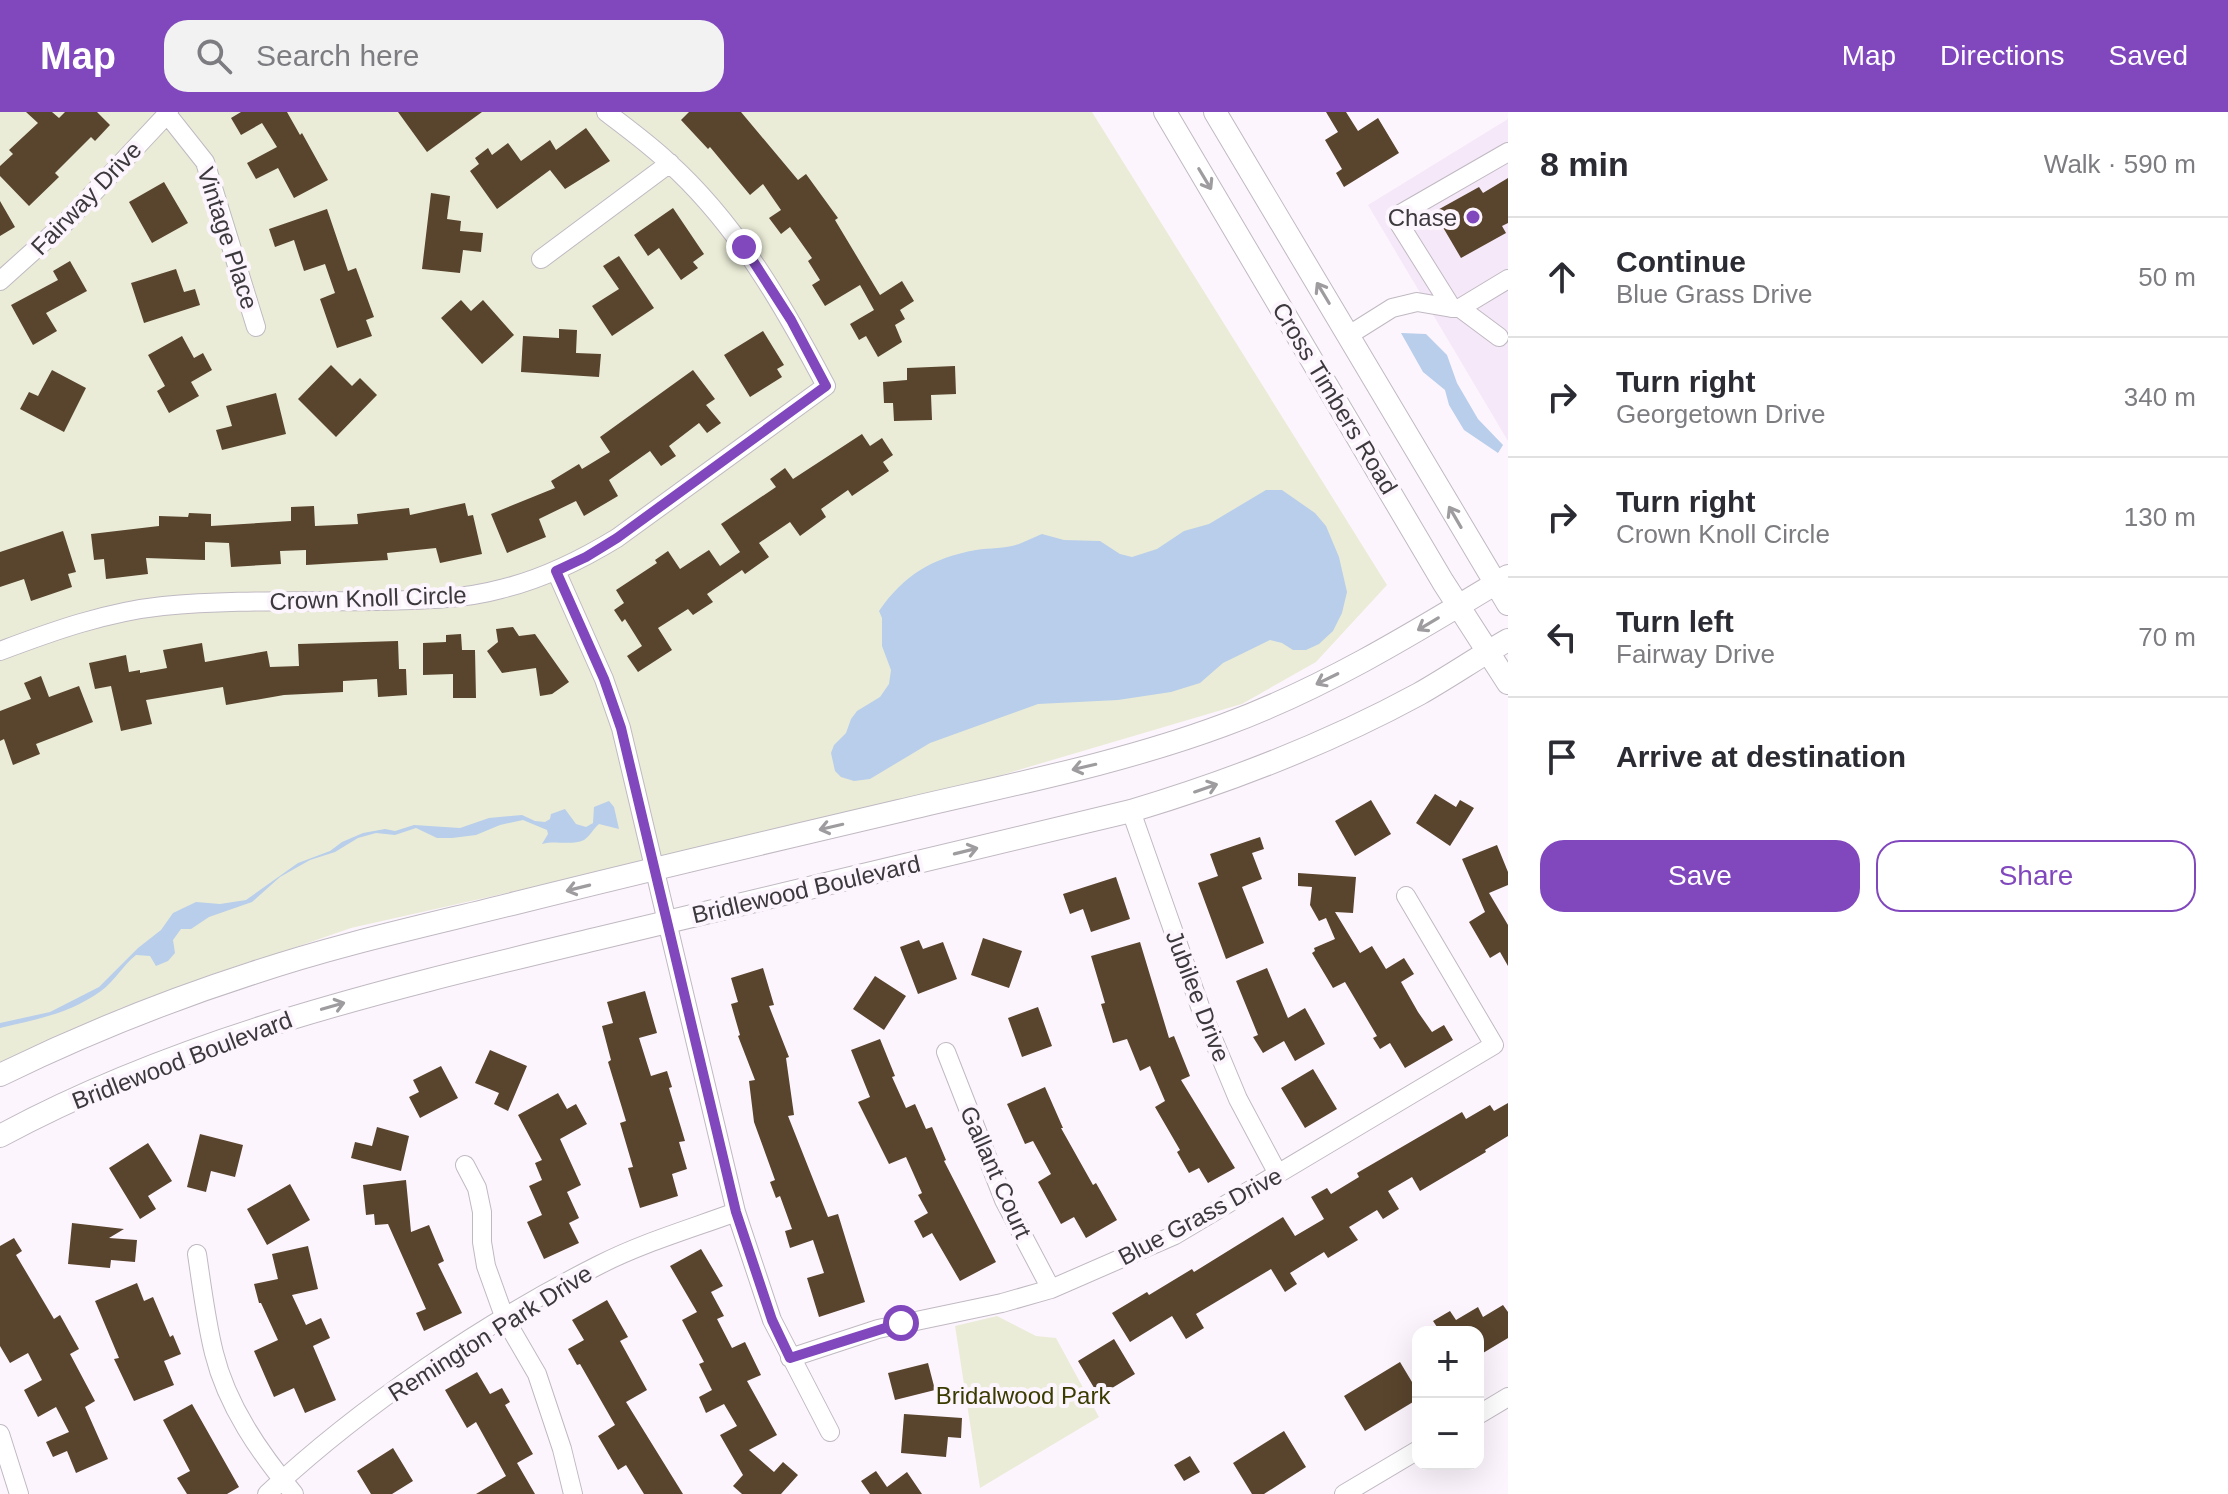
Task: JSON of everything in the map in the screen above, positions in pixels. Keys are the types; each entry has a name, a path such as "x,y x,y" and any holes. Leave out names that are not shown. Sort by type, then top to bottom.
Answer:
{"main road":[{"name":"Cross Timbers Road","path":"1165,112 1508,683"},
{"name":"Cross Timbers Road","path":"1215,112 1502,580 1508,604"},
{"path":"0,1075 102,1028 253,972 390,934 655,868 1116,760 1178,741 1297,694 1397,643 1502,580"},
{"name":"Bridlewood Boulevard","path":"0,1136 149,1069 289,1018 385,991 1131,811 1248,774 1421,693 1508,640"}],"street":[{"path":"541,259 670,163 606,112"},
{"name":"Fairway Drive","path":"0,281 68,220 168,113"},
{"name":"Vintage Place","path":"168,113 195,147 209,171 256,327"},
{"path":"1499,337 1456,308 1395,217 1508,152"},
{"name":"Crown Knoll Circle","path":"0,651 58,630 137,609 193,604 394,600 472,595 525,583 586,557 617,538 826,386 791,320 744,247 714,209 670,163"},
{"path":"1349,335 1392,308 1417,302 1456,308 1508,279"},
{"path":"556,571 614,707 736,1212 772,1320 830,1432"},
{"name":"Jubilee Drive","path":"1131,811 1203,1015 1238,1099 1278,1174"},
{"name":"Blue Grass Drive","path":"790,1358 878,1329 1002,1303 1051,1289 1175,1235 1494,1045 1406,896"},
{"name":"Gallant Court","path":"946,1052 1004,1200 1051,1289"},
{"path":"465,1165 477,1188 482,1212 486,1266 505,1319 537,1374 573,1494"},
{"name":"Remington Park Drive","path":"267,1494 288,1487 377,1403 505,1319 601,1264 736,1212"},
{"path":"197,1254 214,1354 223,1381 254,1440 288,1487"},
{"path":"1484,1411 1508,1397"},
{"path":"0,1434 19,1494"},
{"path":"1353,1492 1412,1454"}],"shaded area":[{"path":"1508,119 1508,441 1368,205"}],"green space":[{"path":"0,112 1092,112 1387,585 1316,662 1242,704 971,784 698,850 351,928 121,1008 0,1067"},
{"name":"Bridalwood Park","path":"997,1316 1036,1336 1056,1338 1099,1417 980,1488 955,1326"}],"water":[{"path":"1401,333 1426,334 1447,355 1457,383 1478,419 1503,445 1498,453 1464,430 1449,405 1445,390 1423,372"},
{"path":"1266,490 1282,490 1315,513 1326,526 1339,557 1347,592 1333,631 1319,644 1306,650 1293,650 1270,640 1223,663 1200,683 1171,692 1118,700 1038,704 930,743 870,779 854,781 841,777 835,771 831,753 834,745 846,733 857,711 880,697 889,684 891,670 882,646 879,611 899,587 920,570 960,553 1014,546 1042,534 1064,540 1100,541 1120,554 1132,557 1157,549 1184,531 1209,524"},
{"path":"609,801 614,807 619,829 599,824 586,839 574,843 542,844 547,830 523,820 476,835 452,838 437,838 416,828 395,835 376,833 358,838 280,877 252,902 209,917 191,929 181,929 173,940 175,953 168,961 156,966 150,956 136,955 106,987 89,999 52,1015 0,1028 0,1023 50,1012 99,987 161,930 173,913 196,902 220,904 246,900 298,863 330,851 363,833 385,829 395,831 414,825 460,828 489,818 522,815 545,822 551,814 565,809 576,824 586,827 593,823 594,807"}],"building":[{"path":"26,112 52,112 59,118 65,112 97,112 110,125 95,141 91,137 55,173 59,177 29,206 0,176 0,166 13,154 9,150 38,123"},
{"path":"241,112 287,112 328,180 294,198 278,168 256,179 247,163 277,147 262,123 241,135 231,118"},
{"path":"398,112 482,112 427,152"},
{"path":"689,112 741,112 798,180 806,174 838,218 835,220 880,295 902,281 914,301 900,310 905,319 895,325 902,342 878,357 866,336 859,340 850,324 874,310 860,285 825,306 812,285 820,280 808,261 812,258 790,227 781,234 769,218 781,210 763,184 750,195 710,147 708,149 681,120"},
{"path":"1326,112 1346,112 1358,131 1378,118 1399,153 1344,187 1336,173 1342,169 1325,140 1338,132"},
{"path":"586,128 610,161 565,189 550,170 497,209 470,171 479,164 475,158 488,148 492,155 508,143 521,161 550,140 556,150"},
{"name":"Chase","path":"1508,178 1508,223 1502,226 1506,233 1461,258 1434,212 1479,187 1483,193"},
{"path":"164,182 188,223 152,243 129,202"},
{"path":"431,193 450,196 447,219 461,221 460,231 483,233 481,252 463,250 460,273 422,269"},
{"path":"0,201 15,227 0,236"},
{"path":"673,208 704,254 693,262 698,268 681,280 659,248 648,256 634,235"},
{"path":"327,209 348,271 356,268 374,317 366,320 372,336 337,348 320,299 335,293 325,264 304,271 294,240 275,247 269,229"},
{"path":"619,256 654,308 612,336 592,306 619,289 603,266"},
{"path":"70,261 87,291 46,313 57,331 33,345 11,305 58,280 53,271"},
{"path":"176,269 184,292 195,289 200,305 144,323 131,283"},
{"path":"461,300 471,311 483,300 514,335 482,364 441,318"},
{"path":"559,329 577,330 576,353 601,354 599,377 521,372 523,336 559,338"},
{"path":"763,331 784,365 777,369 782,377 750,397 724,355"},
{"path":"182,336 194,358 203,353 212,370 191,382 199,396 169,413 157,391 165,386 148,355"},
{"path":"331,365 352,386 360,378 377,395 336,437 298,399"},
{"path":"955,366 956,394 931,395 932,420 894,421 893,403 884,403 883,382 907,380 907,368"},
{"path":"52,370 86,388 64,432 20,409 29,392 38,396"},
{"path":"693,370 715,399 706,405 721,423 707,433 699,423 669,446 676,456 661,466 650,451 609,480 618,496 584,516 576,501 539,519 546,537 507,553 491,514 555,488 551,481 579,464 582,469 610,452 600,437"},
{"path":"276,393 286,434 222,450 216,430 232,426 226,406"},
{"path":"862,434 870,446 882,438 893,455 883,462 889,471 852,496 848,490 821,509 826,517 800,536 790,522 759,543 769,557 745,574 742,570 707,594 713,602 693,615 688,609 658,628 672,650 638,672 627,656 642,646 625,619 622,622 614,610 624,603 616,590 657,563 655,560 668,551 680,569 709,550 720,566 740,552 721,524 776,487 770,479 785,468 793,479"},
{"path":"465,503 468,516 473,515 482,554 440,563 436,548 387,553 388,560 306,565 306,550 280,551 281,564 231,567 229,543 205,542 205,560 146,558 148,574 106,579 104,559 94,560 91,534 159,526 159,516 211,514 211,526 291,521 291,507 314,506 315,526 358,524 357,514 409,508 410,515"},
{"path":"63,531 76,572 68,574 72,587 31,601 24,579 0,587 0,552"},
{"path":"513,627 519,636 535,634 569,682 552,694 540,696 536,668 502,673 487,651 498,642 496,629"},
{"path":"461,634 462,650 475,650 476,698 453,698 453,674 423,675 423,643 446,642 446,635"},
{"path":"398,641 399,669 406,669 407,695 378,697 377,679 343,681 343,692 284,695 226,705 223,687 146,700 152,724 121,731 111,686 95,689 89,663 126,655 129,672 140,670 140,673 167,668 163,650 202,643 205,662 267,651 270,667 299,666 298,644"},
{"path":"41,676 49,697 79,686 93,722 36,744 40,754 13,765 4,739 0,741 0,711 31,699 24,683"},
{"path":"1435,794 1456,807 1460,800 1474,808 1450,846 1416,823"},
{"path":"1371,800 1391,834 1355,856 1335,821"},
{"path":"1260,837 1264,849 1252,853 1262,879 1242,887 1264,943 1226,959 1198,883 1218,876 1210,854"},
{"path":"1497,845 1508,872 1508,885 1489,893 1508,925 1508,966 1500,952 1490,958 1469,922 1485,912 1462,859"},
{"path":"1298,873 1356,877 1353,913 1335,912 1360,953 1372,946 1386,969 1404,958 1414,974 1401,982 1418,1012 1432,1032 1444,1025 1453,1040 1405,1068 1390,1043 1380,1049 1373,1038 1377,1036 1345,982 1333,988 1312,953 1314,948 1335,939 1326,918 1319,921 1310,905 1312,887 1298,886"},
{"path":"1116,877 1130,919 1091,932 1083,909 1070,914 1063,894"},
{"path":"983,938 1022,951 1009,988 971,975"},
{"path":"919,940 923,949 943,942 957,979 918,994 900,947"},
{"path":"1140,942 1169,1038 1174,1036 1190,1076 1181,1080 1235,1168 1208,1183 1199,1168 1189,1173 1177,1152 1180,1150 1155,1107 1165,1101 1150,1066 1140,1071 1127,1039 1113,1043 1101,1004 1105,1003 1091,956"},
{"path":"763,968 774,1005 769,1006 789,1057 786,1058 794,1115 788,1116 828,1217 838,1214 865,1302 819,1317 807,1278 824,1273 813,1240 790,1248 785,1231 792,1229 780,1196 776,1198 770,1182 775,1180 754,1122 749,1081 755,1080 738,1036 731,1004 738,1002 731,978"},
{"path":"1267,968 1288,1018 1305,1008 1325,1044 1295,1061 1284,1041 1263,1053 1253,1037 1258,1035 1236,981"},
{"path":"875,976 906,996 884,1030 853,1009"},
{"path":"645,991 657,1033 639,1038 651,1076 667,1071 685,1141 679,1142 687,1169 672,1174 678,1196 640,1208 628,1168 633,1167 620,1123 626,1121 608,1062 611,1060 602,1026 613,1023 607,1002"},
{"path":"1038,1007 1052,1046 1022,1057 1008,1018"},
{"path":"880,1039 906,1108 915,1104 926,1129 932,1127 944,1161 996,1262 960,1281 932,1233 923,1238 914,1221 928,1213 918,1195 922,1193 906,1157 889,1164 858,1102 870,1097 851,1050"},
{"path":"490,1050 527,1066 508,1111 494,1104 499,1093 475,1083"},
{"path":"441,1066 458,1098 420,1118 409,1097 419,1092 413,1080"},
{"path":"1313,1069 1337,1109 1305,1128 1281,1088"},
{"path":"1045,1087 1061,1128 1117,1220 1086,1238 1074,1217 1061,1224 1038,1182 1051,1174 1033,1141 1025,1144 1007,1104"},
{"path":"558,1093 567,1109 576,1104 587,1124 560,1139 581,1185 567,1192 579,1218 569,1223 579,1243 544,1259 527,1222 542,1215 529,1186 542,1180 535,1163 542,1160 518,1115"},
{"path":"1508,1103 1508,1136 1420,1191 1412,1177 1388,1191 1399,1209 1383,1219 1377,1210 1349,1227 1358,1240 1328,1258 1324,1252 1290,1273 1297,1284 1285,1292 1271,1269 1196,1314 1204,1328 1186,1339 1172,1316 1130,1342 1112,1313 1192,1269 1194,1272 1283,1217 1295,1236 1324,1219 1311,1197 1327,1188 1331,1194 1359,1177 1357,1173 1462,1112 1466,1119 1490,1105 1494,1111"},
{"path":"377,1127 409,1136 401,1171 351,1158 355,1142 372,1146"},
{"path":"200,1134 243,1145 235,1177 211,1171 206,1192 187,1187"},
{"path":"148,1143 172,1181 148,1196 156,1209 140,1219 109,1168"},
{"path":"406,1180 411,1232 429,1225 444,1261 438,1264 462,1313 424,1331 416,1313 426,1309 388,1224 375,1225 374,1214 366,1215 363,1185"},
{"path":"290,1184 310,1220 267,1245 247,1209"},
{"path":"72,1223 124,1229 109,1238 137,1240 135,1262 111,1260 110,1268 68,1264"},
{"path":"14,1238 22,1251 16,1255 54,1319 60,1315 79,1349 70,1354 95,1401 85,1407 108,1459 76,1473 67,1451 53,1457 46,1442 69,1432 56,1407 38,1417 24,1390 42,1380 28,1353 10,1363 0,1346 0,1246"},
{"path":"308,1246 318,1289 292,1295 306,1325 321,1318 330,1338 313,1346 336,1400 305,1413 294,1388 274,1397 254,1351 278,1340 259,1303 254,1284 278,1279 272,1254"},
{"path":"701,1249 723,1286 711,1292 724,1316 717,1319 732,1348 745,1342 761,1375 747,1381 777,1435 749,1450 774,1472 783,1462 798,1475 781,1494 742,1494 733,1486 743,1475 720,1435 737,1426 724,1404 706,1413 699,1397 712,1390 699,1364 704,1362 682,1320 697,1312 670,1266"},
{"path":"137,1283 144,1301 153,1297 181,1354 164,1361 174,1385 134,1401 114,1359 119,1358 95,1301"},
{"path":"607,1300 628,1337 620,1341 647,1390 626,1402 683,1494 644,1494 626,1465 618,1470 598,1436 615,1425 568,1349 584,1340 572,1320"},
{"path":"1503,1305 1508,1312 1508,1338 1484,1352 1484,1326 1436,1326 1433,1321 1450,1311 1456,1320 1478,1307 1483,1317"},
{"path":"1114,1339 1135,1374 1099,1396 1078,1361"},
{"path":"1400,1362 1412,1382 1412,1403 1365,1431 1344,1396"},
{"path":"928,1363 935,1390 895,1400 888,1373"},
{"path":"477,1372 490,1394 502,1388 510,1402 505,1405 533,1454 517,1463 535,1494 476,1494 506,1476 476,1422 467,1428 445,1390"},
{"path":"192,1404 239,1487 227,1494 187,1494 177,1478 190,1471 163,1420"},
{"path":"904,1414 962,1418 961,1438 948,1437 946,1457 901,1453"},
{"path":"1284,1431 1306,1467 1264,1494 1252,1494 1233,1463"},
{"path":"393,1448 413,1481 392,1494 371,1494 357,1471"},
{"path":"1190,1456 1200,1472 1184,1481 1174,1465"},
{"path":"876,1471 887,1487 907,1472 922,1494 870,1494 861,1481"}],"place":[{"name":"Chase","path":"1473,217"}],"route":[{"path":"744,247 791,320 826,386 617,538 556,571 604,679 621,728 736,1212 772,1320 790,1358 901,1323"}]}
